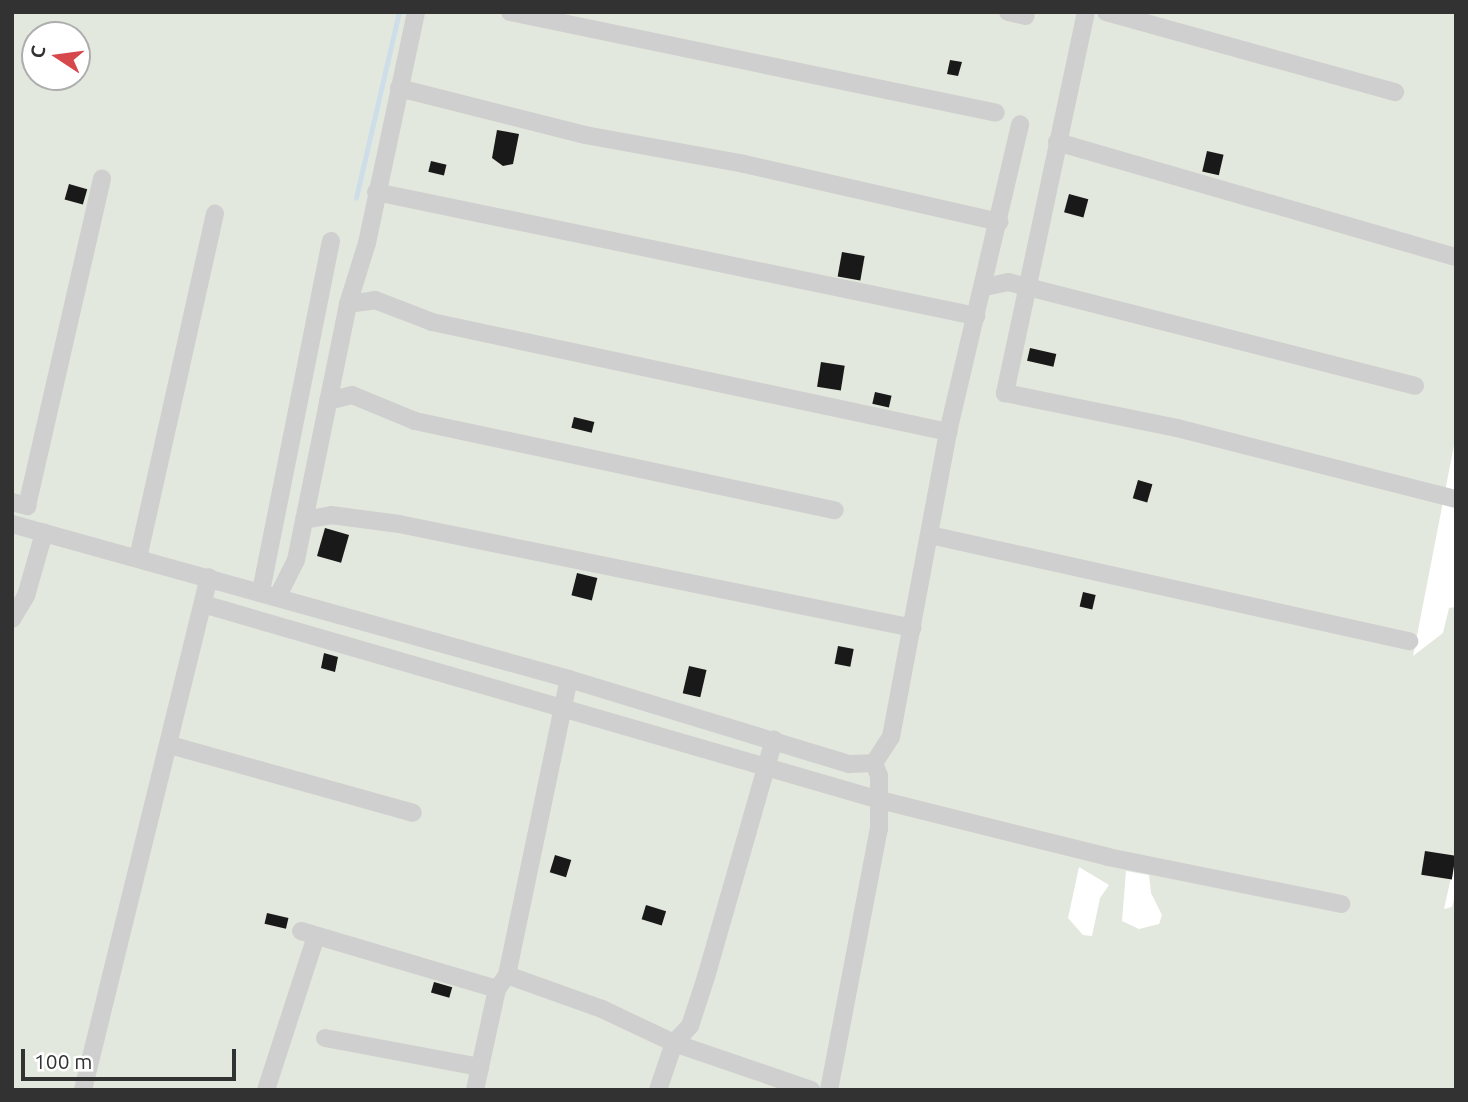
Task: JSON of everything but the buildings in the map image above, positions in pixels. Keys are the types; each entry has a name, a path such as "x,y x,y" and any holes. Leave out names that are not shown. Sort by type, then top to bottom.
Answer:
{"street":[{"path":"270,594 296,560 348,304 416,12"},
{"path":"510,12 996,113"},
{"path":"1008,12 1026,16"},
{"path":"1086,12 1004,390 1008,396 1177,428 1456,499"},
{"path":"1106,12 1395,92"},
{"path":"399,88 585,135 744,164 1000,222"},
{"path":"829,1090 879,829 880,800 874,763 891,737 948,432 985,287 1020,124"},
{"path":"1057,142 1456,257"},
{"path":"12,502 27,506 102,178"},
{"path":"376,192 976,316"},
{"path":"138,558 215,213"},
{"path":"270,594 331,241"},
{"path":"985,287 997,281 1026,286 1415,386"},
{"path":"348,304 375,300 432,322 948,432"},
{"path":"328,401 352,395 415,421 835,510"},
{"path":"304,520 331,516 399,524 913,628"},
{"path":"12,524 569,679 849,764 874,763"},
{"path":"12,619 26,596 44,533"},
{"path":"930,535 1409,641"},
{"path":"83,1090 170,745 209,577"},
{"path":"203,604 880,800 1108,857 1341,904"},
{"path":"475,1090 502,982 569,679"},
{"path":"659,1090 674,1043 690,1026 774,740"},
{"path":"170,745 413,813"},
{"path":"265,1090 308,934 602,1009 674,1043 811,1090"},
{"path":"325,1038 480,1067"}],"shaded area":[{"path":"12,12 1456,12 1456,435 1413,656 1443,633 1449,608 1456,607 1456,855 1444,909 1452,907 1456,890 1456,1090 12,1090","holes":["1079,867 1109,885 1100,898 1092,936 1083,935 1068,918","1126,871 1149,875 1151,893 1162,915 1159,924 1139,929 1122,921"]}],"waterway":[{"path":"356,198 399,12"}]}
